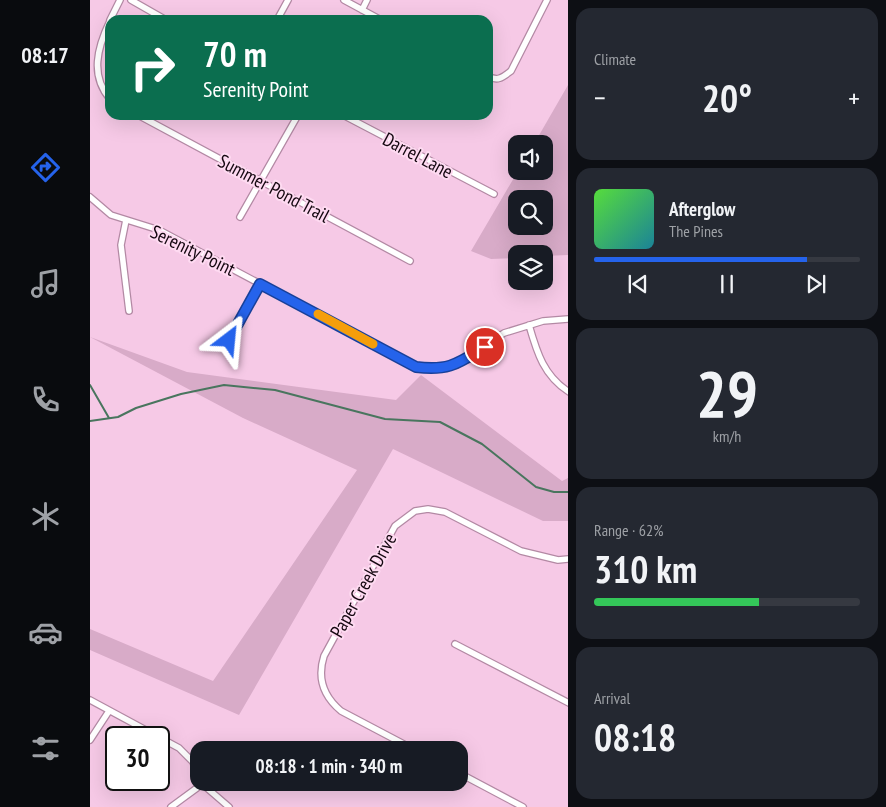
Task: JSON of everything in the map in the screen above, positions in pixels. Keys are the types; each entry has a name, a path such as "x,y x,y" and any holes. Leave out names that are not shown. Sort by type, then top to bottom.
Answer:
{"street":[{"path":"112,15 120,0"},
{"path":"131,0 157,15"},
{"path":"280,15 288,0"},
{"path":"344,0 372,15"},
{"path":"362,10 368,0"},
{"path":"493,78 502,78 512,71 546,0"},
{"path":"105,32 95,56 91,73 105,93"},
{"name":"Summer Pond Trail","path":"147,120 410,261"},
{"path":"240,217 295,120"},
{"name":"Darrel Lane","path":"353,120 494,194"},
{"name":"Serenity Point","path":"90,197 111,215 159,230 416,367 436,370 457,365 504,333 542,321 568,319"},
{"path":"126,220 121,245 129,311"},
{"path":"229,340 260,284"},
{"path":"530,325 537,354 546,371 558,385 568,392"},
{"name":"Paper Creek Drive","path":"398,741 341,710 332,703 321,680 324,656 396,526 415,511 428,508 445,512 521,551 558,560 568,560"},
{"path":"455,644 568,703"},
{"path":"90,700 179,748 190,760"},
{"path":"90,740 109,711"},
{"path":"468,778 522,807"},
{"path":"170,807 190,791"},
{"path":"210,791 230,807"}],"shaded area":[{"path":"568,85 568,255 553,256 553,245 508,245 508,258 491,259 471,251 513,180 553,180 553,135 539,135"},
{"path":"90,337 187,372 396,400 421,375 562,481 568,478 568,521 543,521 393,449 239,715 90,650 90,629 213,681 357,470 243,418"}],"waterway":[{"path":"90,385 109,418"},
{"path":"90,421 118,417 136,408 181,394 224,385 275,390 385,419 440,422 482,444 536,487 554,492 568,492"}],"slow traffic":[{"path":"318,314 373,344"}],"route":[{"path":"229,340 260,284 416,367 436,370 457,365 485,347"}]}
